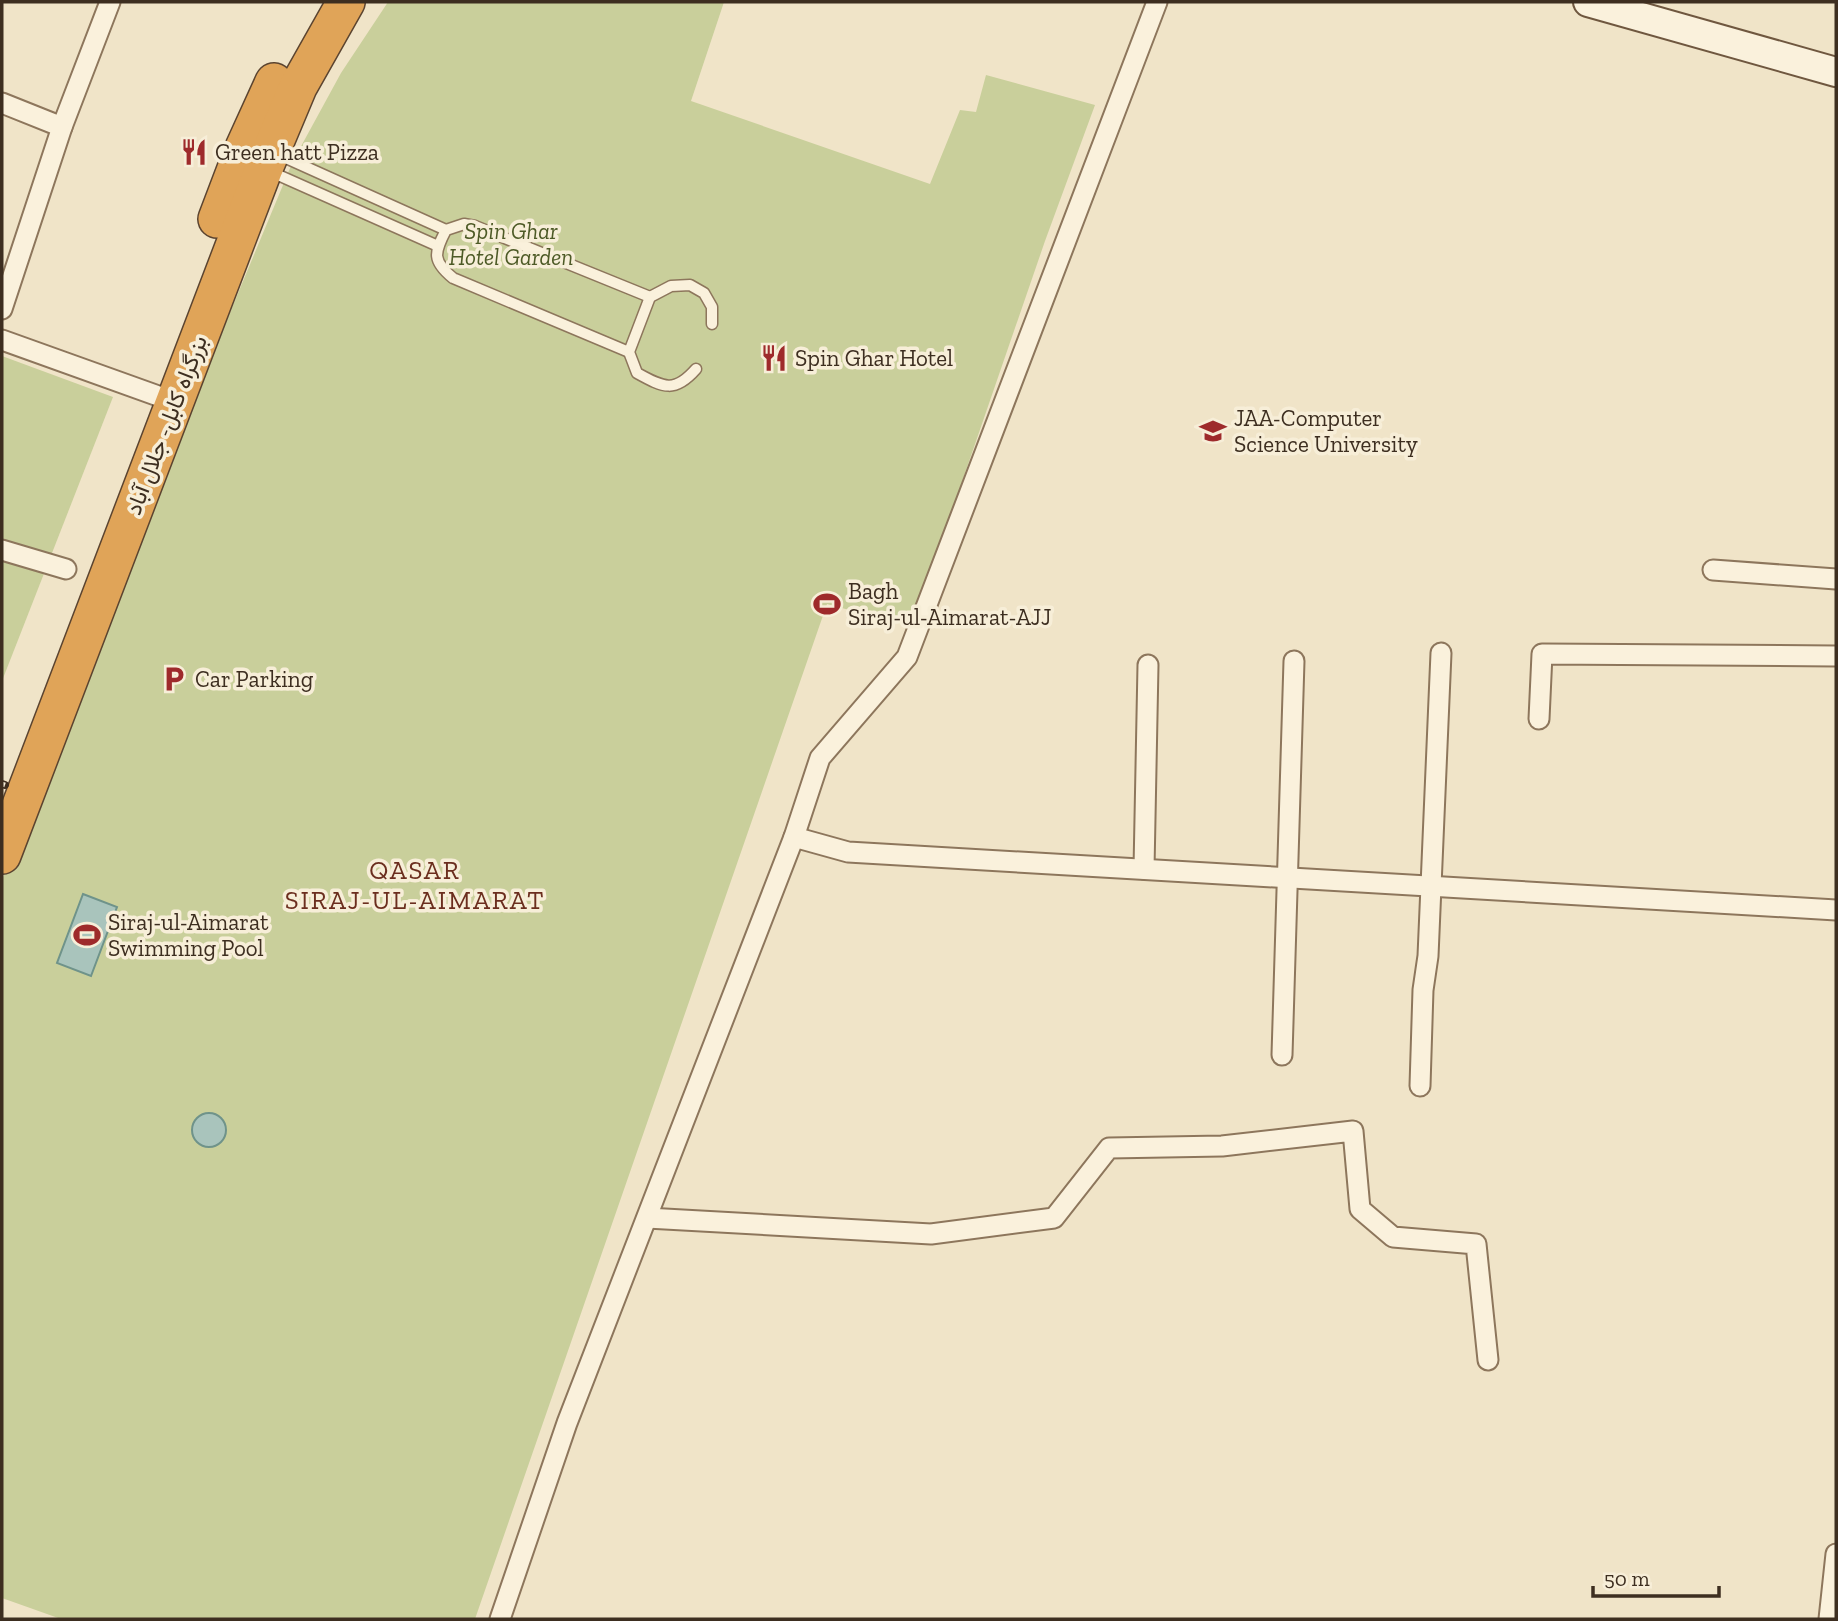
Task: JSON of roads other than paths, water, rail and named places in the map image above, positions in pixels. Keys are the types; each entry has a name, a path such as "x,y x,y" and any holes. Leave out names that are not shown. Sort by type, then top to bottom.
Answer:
{"highway":[{"name":"بزرگراه کابل- جلال آباد","path":"2,855 163,398 244,148 275,80 319,2"},
{"name":"بزرگراه کابل- جلال آباد","path":"2,794 163,398 298,87 346,2"}],"street":[{"path":"2,309 62,127 110,2"},
{"path":"500,1619 567,1423 794,836 820,758 907,657 1157,2"},
{"path":"1588,2 1836,72"},
{"path":"2,103 62,127"},
{"path":"2,340 163,398"},
{"path":"2,550 66,569"},
{"path":"1713,570 1836,579"},
{"path":"1420,1086 1423,990 1429,956 1441,653"},
{"path":"1539,719 1542,654 1836,656"},
{"path":"1282,1055 1294,661"},
{"path":"1144,869 1148,665"},
{"path":"794,836 848,852 1836,910"},
{"path":"647,1218 931,1234 1054,1218 1109,1148 1222,1146 1353,1132 1360,1209 1393,1237 1476,1244 1488,1360"},
{"path":"1829,1619 1836,1554"}],"lane":[{"path":"267,160 446,230 464,224 475,226 650,297"},
{"path":"267,160 438,246"},
{"path":"446,230 438,246 437,258 440,268 453,278 629,352"},
{"path":"696,369 684,383 667,386 637,373 629,352 650,297 671,286 690,285 704,293 712,307 712,324"}],"water":[{"name":"Siraj-ul-Aimarat Swimming Pool","path":"83,894 117,907 91,976 57,963"},
{"path":"209,1113 221,1118 226,1130 221,1142 209,1147 197,1142 192,1130 197,1118"}],"place":[{"name":"Green hatt Pizza","path":"194,152"},
{"name":"Spin Ghar Hotel","path":"774,358"},
{"name":"JAA-Computer Science University","path":"1213,431"},
{"name":"Bagh Siraj-ul-Aimarat-AJJ","path":"827,604"},
{"name":"Car Parking","path":"174,679"},
{"name":"Siraj-ul-Aimarat Swimming Pool","path":"87,935"}],"district":[{"name":"QASAR SIRAJ-UL-AIMARAT","path":"415,885"}],"park label":[{"name":"Spin Ghar Hotel Garden","path":"511,244"}]}
